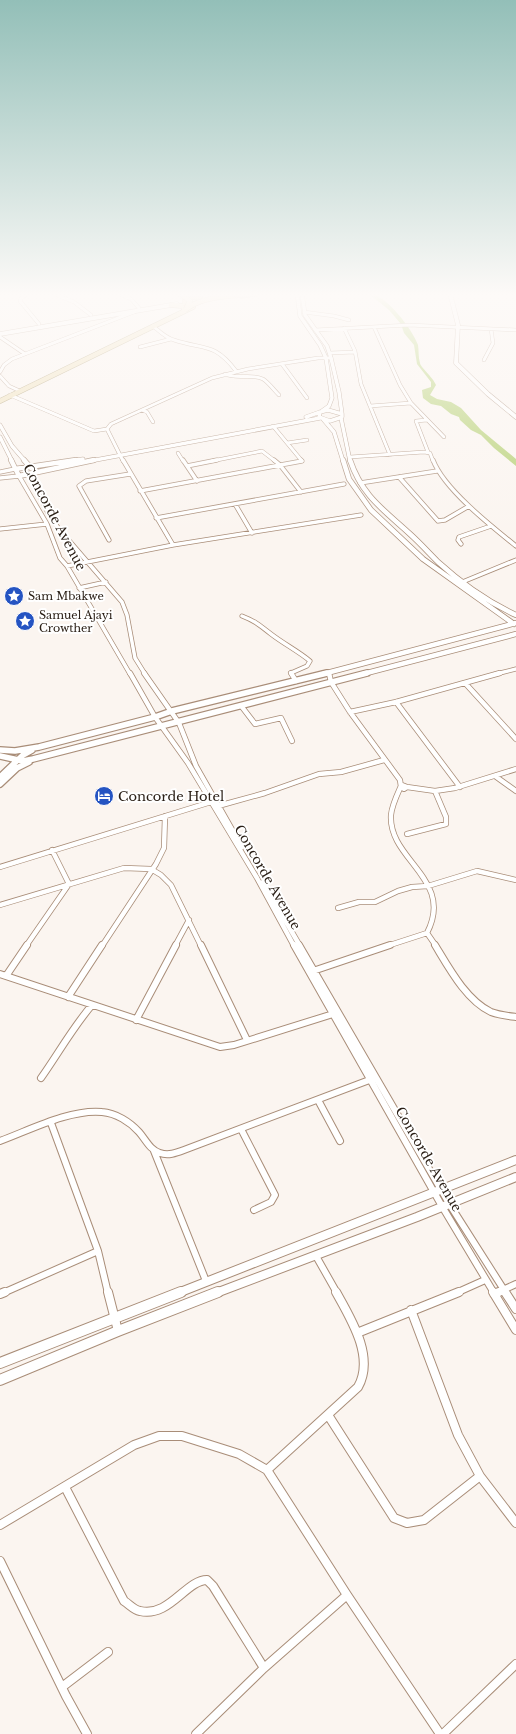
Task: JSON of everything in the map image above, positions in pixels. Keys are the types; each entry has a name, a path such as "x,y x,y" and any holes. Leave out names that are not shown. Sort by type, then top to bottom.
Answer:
{"main road":[{"path":"0,399 52,374"},
{"path":"467,374 488,394 516,417"},
{"path":"470,374 516,414"},
{"path":"0,399 18,390"},
{"path":"0,1363 206,1281 438,1192 516,1160"},
{"path":"0,1380 118,1331 447,1206 516,1177"}],"street":[{"path":"10,395 85,428 98,431 107,429 111,424 212,378 225,374 233,378 251,376 261,378 279,395"},
{"path":"289,374 307,398"},
{"path":"328,374 332,398 329,406 318,415 331,427 334,432 352,484 371,510 410,548 456,584 515,624"},
{"path":"335,374 339,392 343,435 360,483 376,504 418,541 444,567 508,612 516,615"},
{"path":"359,374 361,384 390,455"},
{"path":"395,374 401,389 411,403 444,437"},
{"path":"0,376 10,386 18,390"},
{"path":"370,406 411,403"},
{"path":"142,410 146,412 153,422"},
{"path":"0,478 19,476 120,454 297,419 321,412 335,410 341,416"},
{"path":"0,472 30,466 120,454 273,426 321,419 332,421 341,416"},
{"path":"427,420 416,421 428,452 433,458 437,471 469,506 516,546"},
{"name":"Concorde Avenue","path":"0,425 12,446 30,466 34,473 38,492 48,513 59,529 106,582 124,607 135,658 140,669 172,711 179,723 196,766 280,911 312,971 344,1022 372,1079"},
{"path":"140,491 301,462 302,460 273,426"},
{"path":"107,429 130,474 173,545"},
{"name":"Concorde Avenue","path":"0,437 15,469 48,524 60,558 67,566 155,717 188,763 257,878 333,1014 438,1192 516,1309"},
{"path":"287,443 308,440"},
{"path":"0,449 5,448"},
{"path":"187,466 261,451 280,465 301,492"},
{"path":"350,457 428,452"},
{"path":"178,453 198,481"},
{"path":"360,483 437,471"},
{"path":"109,540 79,486 86,482 130,474"},
{"path":"399,477 436,521 445,520 469,506"},
{"path":"156,518 344,484"},
{"path":"235,504 252,533"},
{"path":"67,566 173,545 361,516"},
{"path":"0,530 48,524"},
{"path":"461,544 458,540 459,537 491,526"},
{"path":"456,584 516,560"},
{"path":"80,588 106,582"},
{"path":"242,616 256,621 271,634 298,651 310,661 310,664 307,666 291,673 296,681"},
{"path":"0,750 15,751 38,747 155,717 172,711 296,681 515,624"},
{"path":"0,756 18,760 33,759 242,707 331,682 516,634"},
{"path":"350,712 396,702 516,669"},
{"path":"329,672 331,682 350,712 403,785 435,791 460,787 516,769"},
{"path":"465,683 516,739"},
{"path":"396,702 460,787"},
{"path":"242,707 255,724 281,718 292,741"},
{"path":"0,777 27,752 38,747"},
{"path":"0,784 17,768 33,759"},
{"path":"218,806 265,793 319,774 341,772 384,760"},
{"path":"495,776 516,791"},
{"path":"312,971 427,933 433,919 433,898 428,886 405,853 392,827 391,817 403,785"},
{"path":"407,834 446,824 446,817 435,791"},
{"path":"0,867 211,802"},
{"path":"68,997 164,848 165,816"},
{"path":"52,850 69,884"},
{"path":"0,905 124,868 151,869 161,875 171,885 247,1040"},
{"path":"338,908 359,902 375,902 412,886 428,886 477,871 516,880"},
{"path":"69,884 3,975 220,1047 234,1046 247,1040 333,1014"},
{"path":"136,1020 189,920"},
{"path":"427,933 470,995 487,1010 498,1015 516,1017"},
{"path":"41,1078 62,1050 80,1019 92,1005"},
{"path":"154,1151 168,1155 184,1150 372,1079"},
{"path":"318,1100 340,1141"},
{"path":"0,1141 75,1114 90,1111 103,1112 123,1118 142,1135 154,1151 206,1281"},
{"path":"51,1123 98,1252 118,1331"},
{"path":"241,1129 275,1194 271,1202 254,1210"},
{"name":"Concorde Avenue","path":"438,1192 447,1206 485,1280 516,1330"},
{"path":"0,1294 98,1252"},
{"path":"267,1470 358,1388 364,1375 364,1359 357,1333 316,1256"},
{"path":"357,1333 411,1310 464,1290 485,1280"},
{"path":"494,1294 516,1284"},
{"path":"411,1310 458,1435 480,1476 516,1522"},
{"path":"328,1415 394,1518 407,1523 424,1520 480,1476"},
{"path":"0,1525 134,1445 159,1436 182,1436 190,1438 240,1454 267,1470 347,1595 441,1734 516,1664"},
{"path":"65,1487 124,1601 140,1611 153,1610 165,1606 200,1580 206,1580 213,1586 264,1668"},
{"path":"0,1561 62,1687 87,1734"},
{"path":"196,1734 264,1668 347,1595"},
{"path":"62,1687 108,1652"}],"shaded area":[{"path":"425,374 428,374 436,385 430,395 437,399 451,402 461,408 481,430 516,459 516,466 481,435 471,430 460,420 459,417 451,414 441,406 431,404 423,398 422,390 431,387 431,382"}],"place":[{"name":"Sam Mbakwe","path":"14,596"},
{"name":"Samuel Ajayi Crowther","path":"25,621"},
{"name":"Concorde Hotel","path":"104,796"}]}
